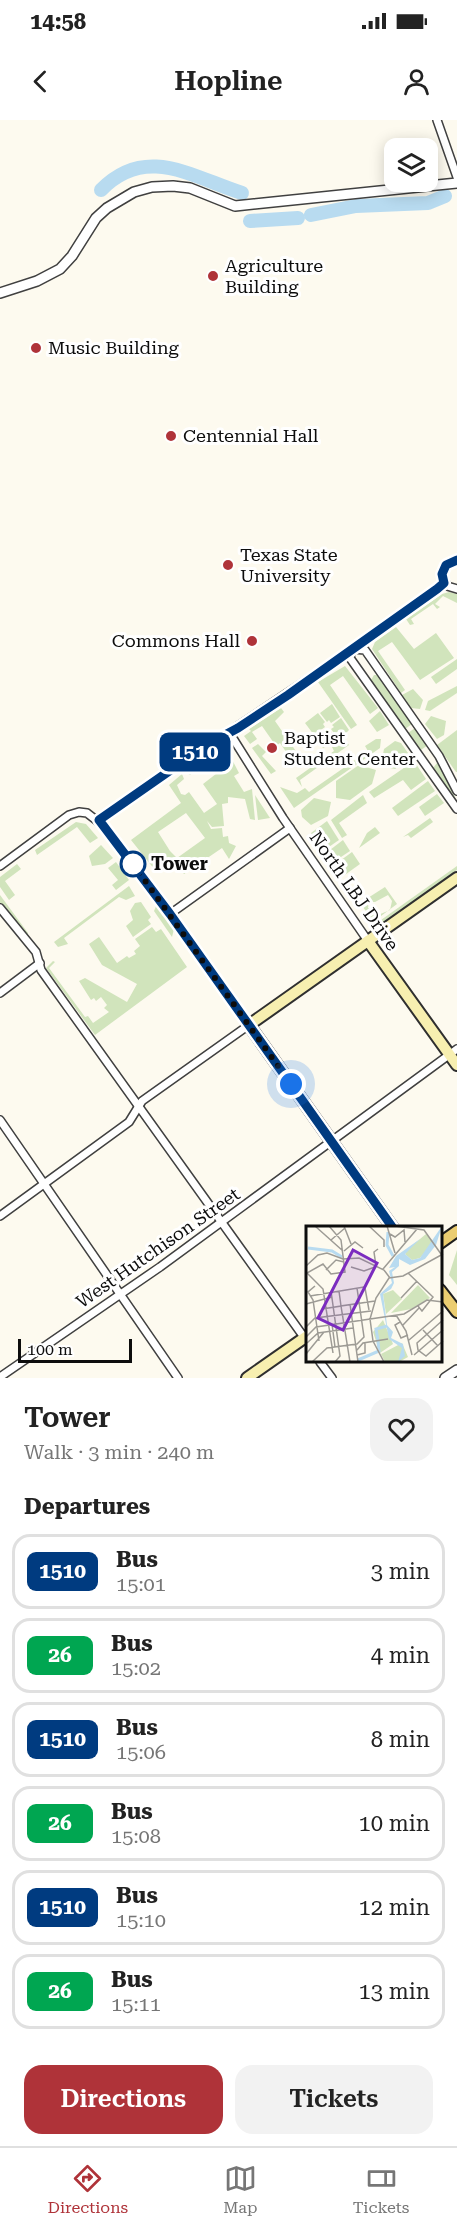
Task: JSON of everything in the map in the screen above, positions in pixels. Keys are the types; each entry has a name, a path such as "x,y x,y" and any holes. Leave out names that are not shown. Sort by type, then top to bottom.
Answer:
{"main road":[{"path":"392,1226 249,1025 457,878"},
{"name":"North LBJ Drive","path":"368,941 453,1052 457,1065"},
{"path":"442,1242 457,1231"},
{"path":"442,1291 457,1312"},
{"path":"247,1378 306,1338"}],"street":[{"path":"437,120 457,177"},
{"path":"0,294 37,281 60,269 72,256 96,218 106,208 134,192 173,186 190,188 235,206 457,183"},
{"path":"444,583 444,568 457,560"},
{"path":"444,583 457,589"},
{"path":"99,820 208,744 352,649 444,583"},
{"path":"352,649 364,649 439,756 457,791"},
{"path":"352,649 350,658 457,809"},
{"path":"367,681 370,673 380,671"},
{"name":"North LBJ Drive","path":"229,732 290,828 368,941"},
{"path":"427,766 430,757 439,756"},
{"path":"0,866 73,813 84,812 99,820 249,1025 201,1057 138,1105 129,1122 0,1215"},
{"path":"170,914 290,828"},
{"path":"0,908 36,952 41,970 306,1338"},
{"path":"0,993 40,963"},
{"name":"West Hutchison Street","path":"0,1377 221,1222 453,1052"},
{"path":"0,1120 178,1378"},
{"path":"321,1363 332,1378"},
{"path":"445,1378 457,1370"}],"green space":[{"path":"449,592 457,594 457,603 443,596 435,604 440,607 437,609 433,604 411,619 414,624 410,625 406,619 442,594"},
{"path":"396,627 414,649 436,633 454,658 420,680 392,642 378,651 405,690 401,693 372,649 375,642"},
{"path":"457,659 457,669 436,684 431,677"},
{"path":"345,666 378,708 370,714 343,676 330,685 357,725 351,729 318,682"},
{"path":"374,675 378,675 412,724 405,729 371,680"},
{"path":"457,686 457,693 430,711 425,710 428,701"},
{"path":"413,689 423,700 420,709 411,708 402,695"},
{"path":"332,704 340,717 331,723 329,720 327,722 320,713"},
{"path":"281,708 284,712 275,721 300,757 293,762 280,743 276,746 262,726 252,732 257,739 250,744 244,736 251,731 249,729"},
{"path":"380,711 389,725 377,732 369,721"},
{"path":"318,713 325,722 323,724 325,727 314,735 305,723"},
{"path":"431,716 446,721 444,735 437,739 425,724"},
{"path":"341,718 349,730 339,740 331,729 334,727 332,725"},
{"path":"415,728 428,745 421,750 408,733"},
{"path":"326,729 328,732 330,730 337,741 323,748 315,736"},
{"path":"457,730 457,772 456,772 437,745"},
{"path":"344,739 349,745 300,780 302,787 296,778 334,751 332,747"},
{"path":"376,739 381,739 380,748 294,808 280,787 297,793 305,788 309,792 368,751 365,746"},
{"path":"395,741 401,743 408,753 408,760 395,769 381,766 384,749"},
{"path":"224,744 239,773 234,776 244,792 252,789 255,820 250,819 245,799 228,797 228,803 222,804 224,826 212,827 207,821 211,829 222,828 223,837 228,836 229,843 236,846 229,859 222,848 184,874 172,858 155,870 131,840 181,803 169,785 182,774 184,779 177,785 181,794 185,795 189,792 204,813 217,804 203,784 225,767 217,755 190,775 185,772","holes":["186,813 205,838 177,858 158,832"]},
{"path":"258,744 266,752 262,756 276,771 271,774 252,748"},
{"path":"414,761 426,779 411,790 403,780 374,798 369,792"},
{"path":"437,763 444,771 457,802 433,768"},
{"path":"359,765 376,770 372,784 350,800 336,798 336,781"},
{"path":"428,781 435,791 398,816 392,808"},
{"path":"437,794 444,803 425,816 419,807"},
{"path":"255,795 270,818 258,820"},
{"path":"363,795 367,803 339,823 347,835 342,838 331,820"},
{"path":"314,798 331,802 328,816 311,825 302,817 301,810"},
{"path":"430,818 433,822 411,838 408,835 403,837"},
{"path":"327,821 339,840 323,851 311,833"},
{"path":"76,822 86,824 98,838 90,843 77,827 37,855 35,850"},
{"path":"375,827 380,833 359,848 367,833"},
{"path":"343,840 350,851 332,863 326,853"},
{"path":"101,845 113,858 105,864 92,866 89,856"},
{"path":"352,852 360,864 342,877 333,866"},
{"path":"116,862 129,880 116,890 112,885 118,880 108,868"},
{"path":"17,864 21,869 5,881 15,895 9,900 0,887 0,877"},
{"path":"457,866 457,870 383,923 381,920"},
{"path":"129,886 135,896 126,900 119,897 64,938 68,944 58,947 54,942"},
{"path":"385,887 397,904 390,909 392,901 388,895 375,902 369,902 368,908 373,909 368,914 360,903"},
{"path":"0,895 28,933 28,937 0,903"},
{"path":"141,902 151,917 148,920 151,924 133,937 126,926 133,920 130,911 135,903"},
{"path":"157,904 174,929 172,937 154,911"},
{"path":"388,911 373,922 369,916 378,915"},
{"path":"152,927 156,932 161,929 187,967 95,1035 46,968 53,961 55,962 49,968 85,1017 88,1016 93,1023 109,1012 104,1008 107,1005 101,997 96,1001 94,998 91,1000 79,981 85,978 127,1002 137,984 102,965 89,944 99,937 117,963 127,956 129,958 136,954 134,951 140,946 135,939"},
{"path":"457,1250 457,1285 449,1275"}],"waterway":[{"path":"101,190 118,176 135,169 152,167 170,168 242,193"},
{"path":"311,215 356,206 428,203 445,196"},
{"path":"250,221 298,218"}],"bus line":[{"name":"1510","path":"391,1226 170,914 99,820 208,744 238,728 381,630 444,583 442,572 446,565 457,560"}],"place":[{"name":"Agriculture Building","path":"213,276"},
{"name":"Music Building","path":"36,348"},
{"name":"Centennial Hall","path":"171,436"},
{"name":"Texas State University","path":"228,565"},
{"name":"Commons Hall","path":"252,641"},
{"name":"Baptist Student Center","path":"272,748"},
{"name":"Tower","path":"133,864"}],"route":[{"path":"133,864 291,1084"}]}
